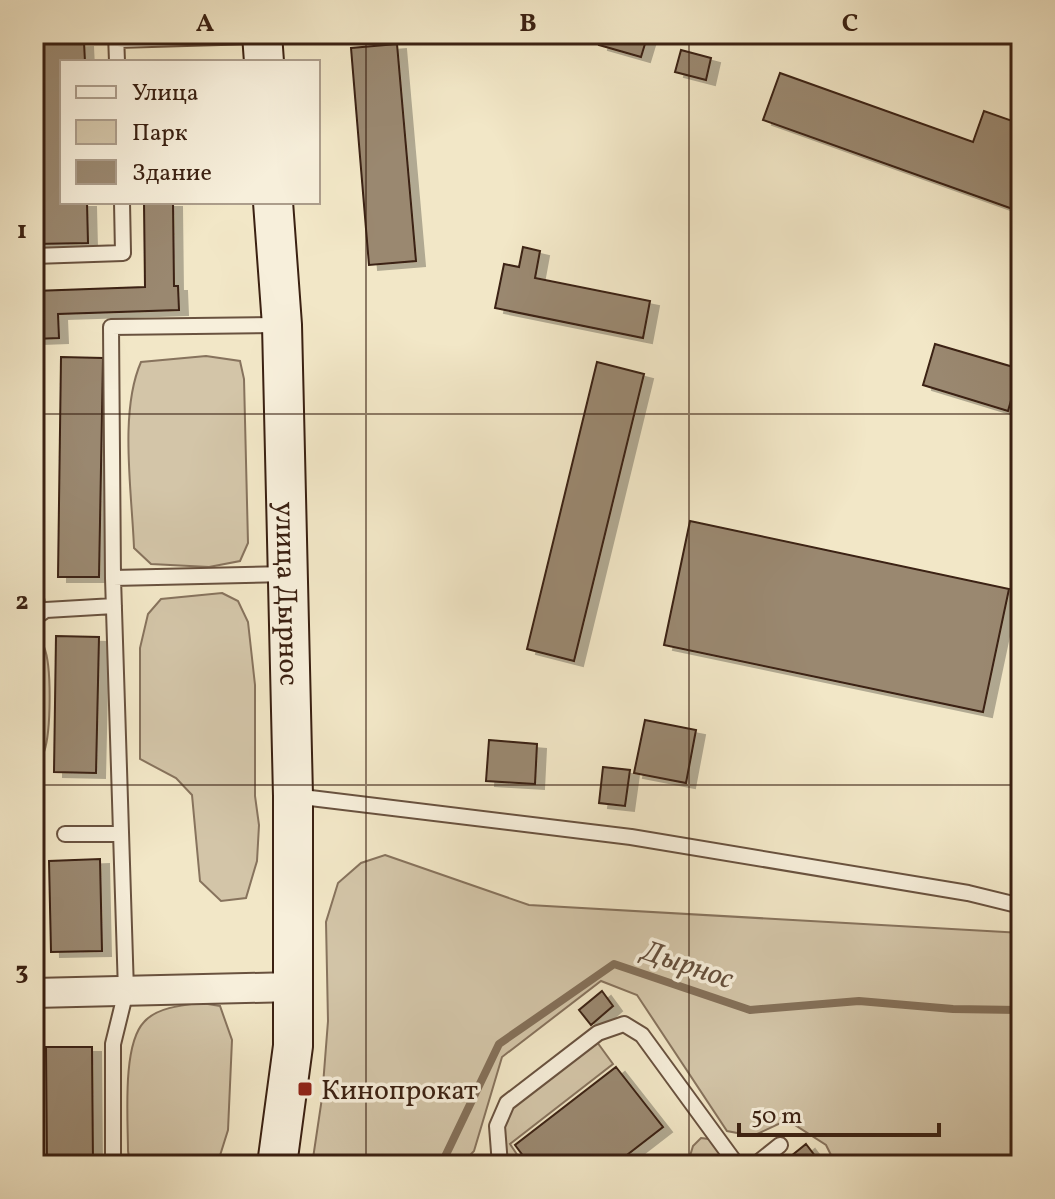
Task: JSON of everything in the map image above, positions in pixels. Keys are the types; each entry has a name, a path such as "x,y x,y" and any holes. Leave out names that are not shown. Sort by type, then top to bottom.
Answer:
{"main road":[{"name":"улица Дырнос","path":"273,204 282,325 293,796 293,1046 277,1165"}],"street":[{"path":"34,993 293,987"}],"lane":[{"path":"117,60 117,37 262,44"},
{"path":"34,256 123,253 122,204"},
{"path":"113,1165 113,1044 126,991 113,578 111,327 282,325"},
{"path":"113,578 288,574"},
{"path":"34,587 36,616 46,610 114,606"},
{"path":"293,796 631,837 968,893 1021,906"},
{"path":"65,834 121,834"},
{"path":"500,1165 497,1126 507,1103 598,1033 624,1024 642,1035 737,1165"},
{"path":"755,1165 780,1145"}],"green space":[{"path":"206,356 240,361 244,379 248,543 240,561 209,567 151,564 134,548 128,453 134,382 141,362"},
{"path":"222,593 238,601 248,622 255,685 255,796 259,825 257,861 246,898 221,901 200,881 192,795 176,778 140,759 140,648 148,614 161,599"},
{"path":"35,645 44,647 47,656 50,699 46,743 43,756 34,769"},
{"path":"385,855 529,905 1021,933 1021,1165 836,1165 826,1145 787,1120 753,1136 727,1131 637,995 601,981 502,1057 474,1151 461,1165 312,1165 322,1098 328,1021 326,922 338,883 361,863"},
{"path":"202,1003 220,1006 232,1040 228,1130 217,1165 130,1165 129,1064 137,1033 144,1022 156,1013"},
{"path":"597,1042 613,1064 510,1144 522,1162 505,1165 504,1121 513,1104"},
{"path":"701,1138 709,1139 726,1165 695,1165 690,1156 693,1146"}],"building":[{"path":"602,34 648,34 641,57 599,45"},
{"path":"84,42 85,60 60,60 60,204 87,204 88,243 34,244 34,43"},
{"path":"397,44 416,261 369,265 351,48"},
{"path":"681,50 711,58 706,80 675,72"},
{"path":"780,73 973,142 984,111 1021,124 1021,212 763,120"},
{"path":"144,204 173,204 174,286 178,286 179,310 58,314 59,338 34,339 34,291 145,287"},
{"path":"523,247 540,251 535,278 650,301 643,338 495,308 504,264 519,267"},
{"path":"935,344 1020,369 1008,411 923,385"},
{"path":"61,357 103,358 99,577 58,577"},
{"path":"597,362 644,374 574,661 527,649"},
{"path":"690,521 1009,589 983,712 664,645"},
{"path":"56,636 99,637 96,773 54,772"},
{"path":"645,720 696,730 686,783 634,773"},
{"path":"489,740 537,744 535,784 486,781"},
{"path":"603,767 630,770 625,806 599,803"},
{"path":"100,859 102,951 51,952 49,861"},
{"path":"602,991 613,1006 591,1025 579,1010"},
{"path":"46,1047 92,1047 93,1165 47,1165"},
{"path":"616,1067 663,1127 614,1165 530,1165 515,1145"},
{"path":"806,1144 822,1165 780,1165"}],"waterway":[{"name":"Дырнос","path":"441,1165 499,1044 614,964 750,1010 859,1001 953,1009 1021,1010"}],"place":[{"name":"Кинопрокат","path":"305,1089"}]}
